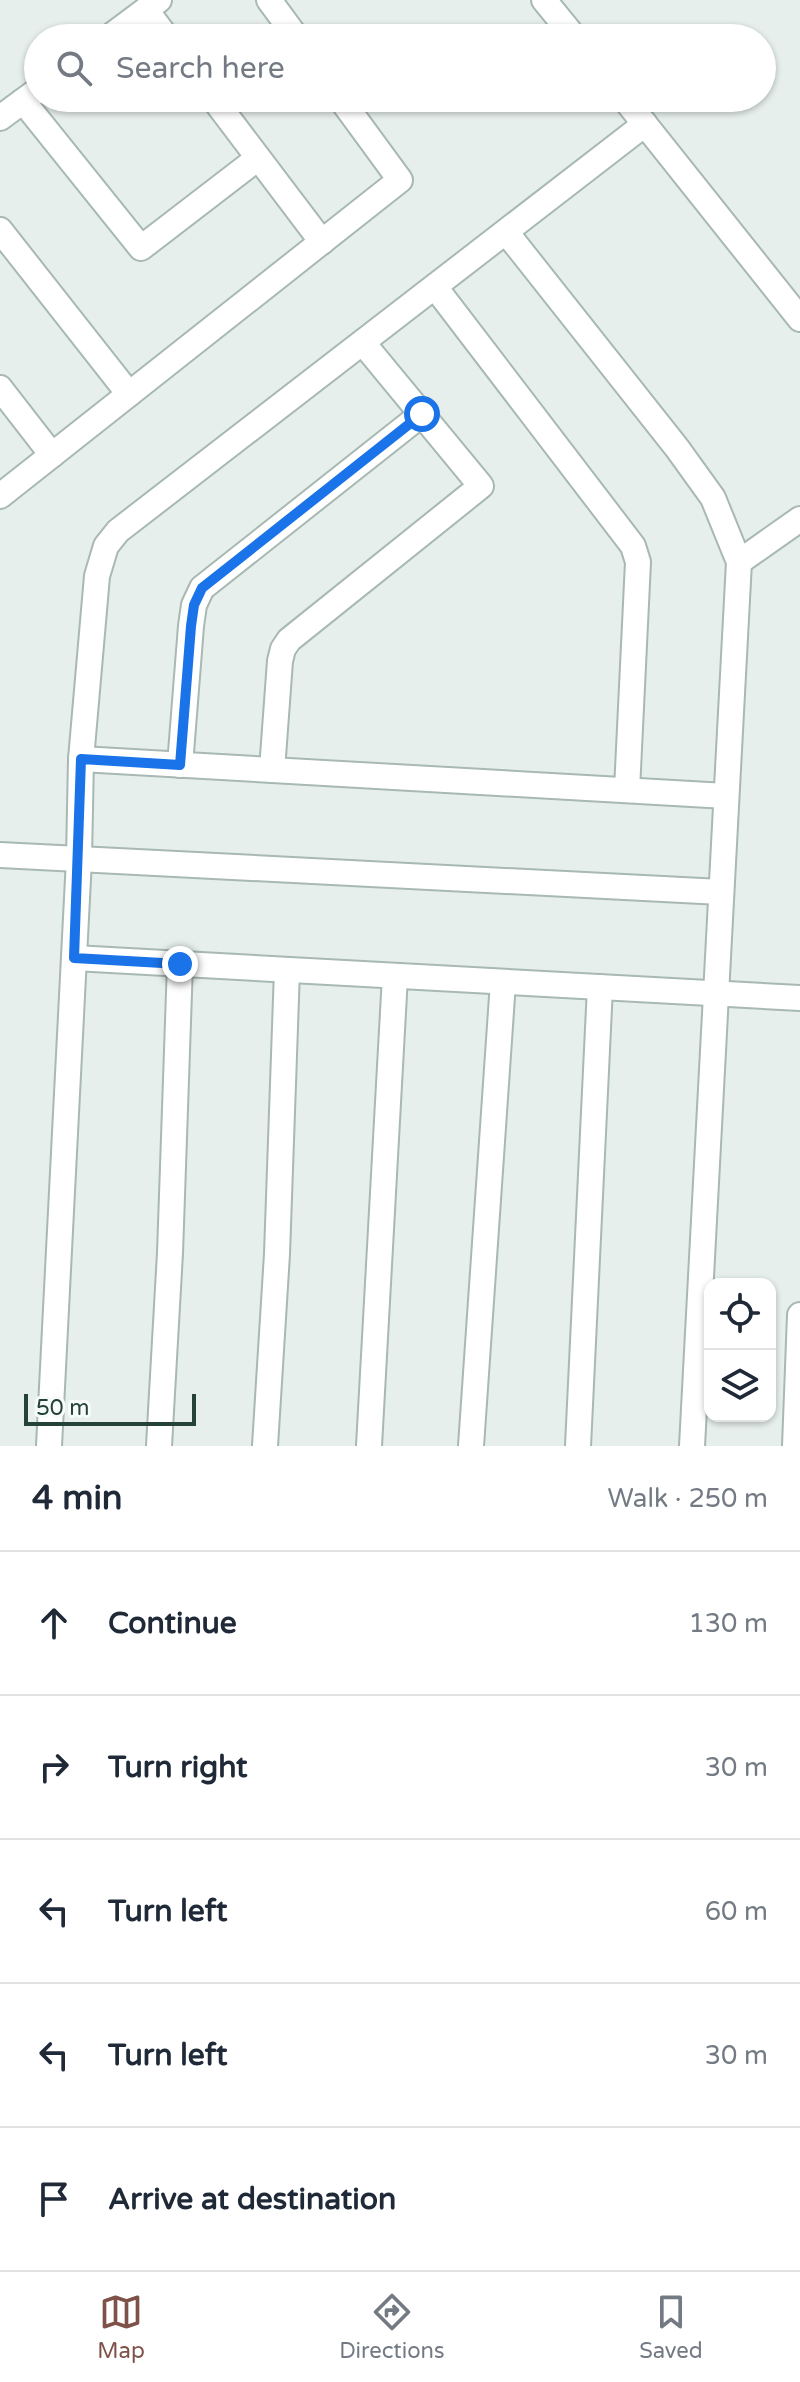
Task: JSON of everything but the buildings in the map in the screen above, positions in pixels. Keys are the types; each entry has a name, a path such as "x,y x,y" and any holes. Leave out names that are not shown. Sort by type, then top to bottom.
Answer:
{"street":[{"path":"269,0 287,24"},
{"path":"544,0 564,24"},
{"path":"127,24 152,5 161,24"},
{"path":"0,118 24,100"},
{"path":"43,112 141,248 258,158"},
{"path":"224,112 322,242"},
{"path":"0,496 400,180 350,112"},
{"path":"635,112 800,319"},
{"path":"49,1446 79,859 81,759 97,576 106,546 118,531 645,124"},
{"path":"0,230 129,394"},
{"path":"506,232 713,498 739,562 692,1446"},
{"path":"435,287 633,546 638,562 627,790"},
{"path":"272,770 280,661 289,640 481,486 363,343"},
{"path":"0,388 52,455"},
{"path":"180,765 191,626 194,605 202,588 422,414"},
{"path":"739,562 800,519"},
{"path":"81,759 726,796"},
{"path":"0,855 721,892"},
{"path":"74,958 800,998"},
{"path":"159,1446 170,1253 180,964"},
{"path":"265,1446 277,1254 287,970"},
{"path":"369,1446 395,976"},
{"path":"471,1446 503,982"},
{"path":"578,1446 600,987"},
{"path":"795,1446 800,1315"}],"route":[{"path":"180,964 74,958 81,759 180,765 191,626 194,605 202,588 422,414"}]}
